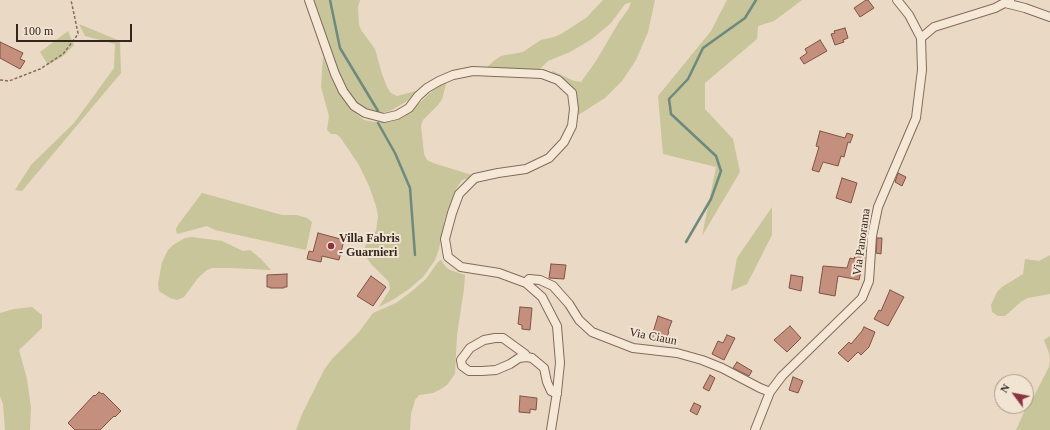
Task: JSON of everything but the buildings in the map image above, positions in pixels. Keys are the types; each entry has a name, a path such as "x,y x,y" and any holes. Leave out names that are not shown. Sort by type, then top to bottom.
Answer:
{"street":[{"path":"309,0 335,74 343,91 354,106 365,113 384,118 397,115 408,108 426,88 453,75 473,71 542,74 558,80 572,93 574,109 572,126 564,142 549,158 526,169 475,178 459,194 445,239 448,257 461,267 499,273 526,284 542,297 557,326 560,363 551,430"},
{"name":"Via Panorama","path":"755,430 770,392 782,376 862,298 869,281 872,236 878,207 916,118 922,70 921,38 909,15 897,0"},
{"path":"921,38 934,27 995,8 1008,2 1050,17"},
{"name":"Via Ciaun","path":"526,284 529,279 540,280 553,286 569,304 579,320 592,332 633,348 677,353 702,360 722,368 770,392"},
{"path":"527,357 503,338 495,338 484,340 470,348 461,360 462,366 469,370 482,371 496,370 520,358 527,357 537,360 544,368 547,382 551,391 557,394"}],"path":[{"path":"0,80 8,81 40,69 64,54 78,33 71,0"}],"shaded area":[{"path":"310,0 360,0 358,7 359,24 361,30 375,49 387,87 391,93 397,96 416,91 409,100 390,111 380,113 365,109 356,103 345,88 335,67"},
{"path":"603,0 655,0 648,32 636,60 622,81 605,98 572,119 571,94 548,76 553,71 574,81 581,82 596,61 629,8 631,2 625,4 611,23 592,39 570,52 548,61 535,74 485,69 501,56 523,52 541,40 561,34 586,18"},
{"path":"727,0 802,0 774,21 758,26 757,39 705,83 705,109 733,139 740,172 702,236 716,167 663,154 658,96 711,31"},
{"path":"79,24 120,41 121,73 22,191 15,190 31,165 74,123 114,68 115,44 85,36"},
{"path":"68,31 74,45 63,56 48,65 40,52"},
{"path":"323,57 332,80 350,109 364,120 374,122 390,122 403,118 439,85 450,78 446,84 442,99 423,120 421,126 424,154 427,160 433,163 475,176 462,180 456,189 445,218 439,249 435,260 423,277 409,289 379,307 390,289 389,282 371,264 363,252 367,242 376,231 378,216 376,206 359,165 340,137 336,134 331,134 327,130 329,116 321,87"},
{"path":"202,193 282,215 297,215 307,218 312,222 306,250 215,230 207,226 177,234 176,229 178,225"},
{"path":"772,207 772,235 747,284 731,291 737,258"},
{"path":"192,237 222,241 243,251 250,250 271,270 212,268 207,270 198,278 184,297 177,300 170,298 159,291 158,284 162,262 168,250 173,245 185,238"},
{"path":"1050,255 1050,294 1028,298 1022,301 1005,316 998,316 992,312 991,305 997,292 1002,287 1023,274 1025,259 1039,261"},
{"path":"441,260 450,270 465,275 457,335 455,374 447,385 441,389 433,393 419,395 415,400 411,414 410,430 296,430 302,414 324,370 332,359 359,332 373,313 396,303 411,292 426,279"},
{"path":"32,307 42,315 42,328 19,350 27,379 31,408 30,430 5,430 3,404 0,396 0,313 14,309"},
{"path":"1050,336 1050,360 1044,340"},
{"path":"1050,360 1050,430 1016,430 1023,414 1034,414 1034,396 1049,367"}],"waterway":[{"path":"330,0 340,48 378,111"},
{"path":"686,242 711,199 721,171 716,156 671,114 669,99 688,79 703,48 745,18 756,0"},
{"path":"378,123 395,153 410,188 415,255"}],"place":[{"name":"Villa Fabris - Guarnieri","path":"331,246"}]}
